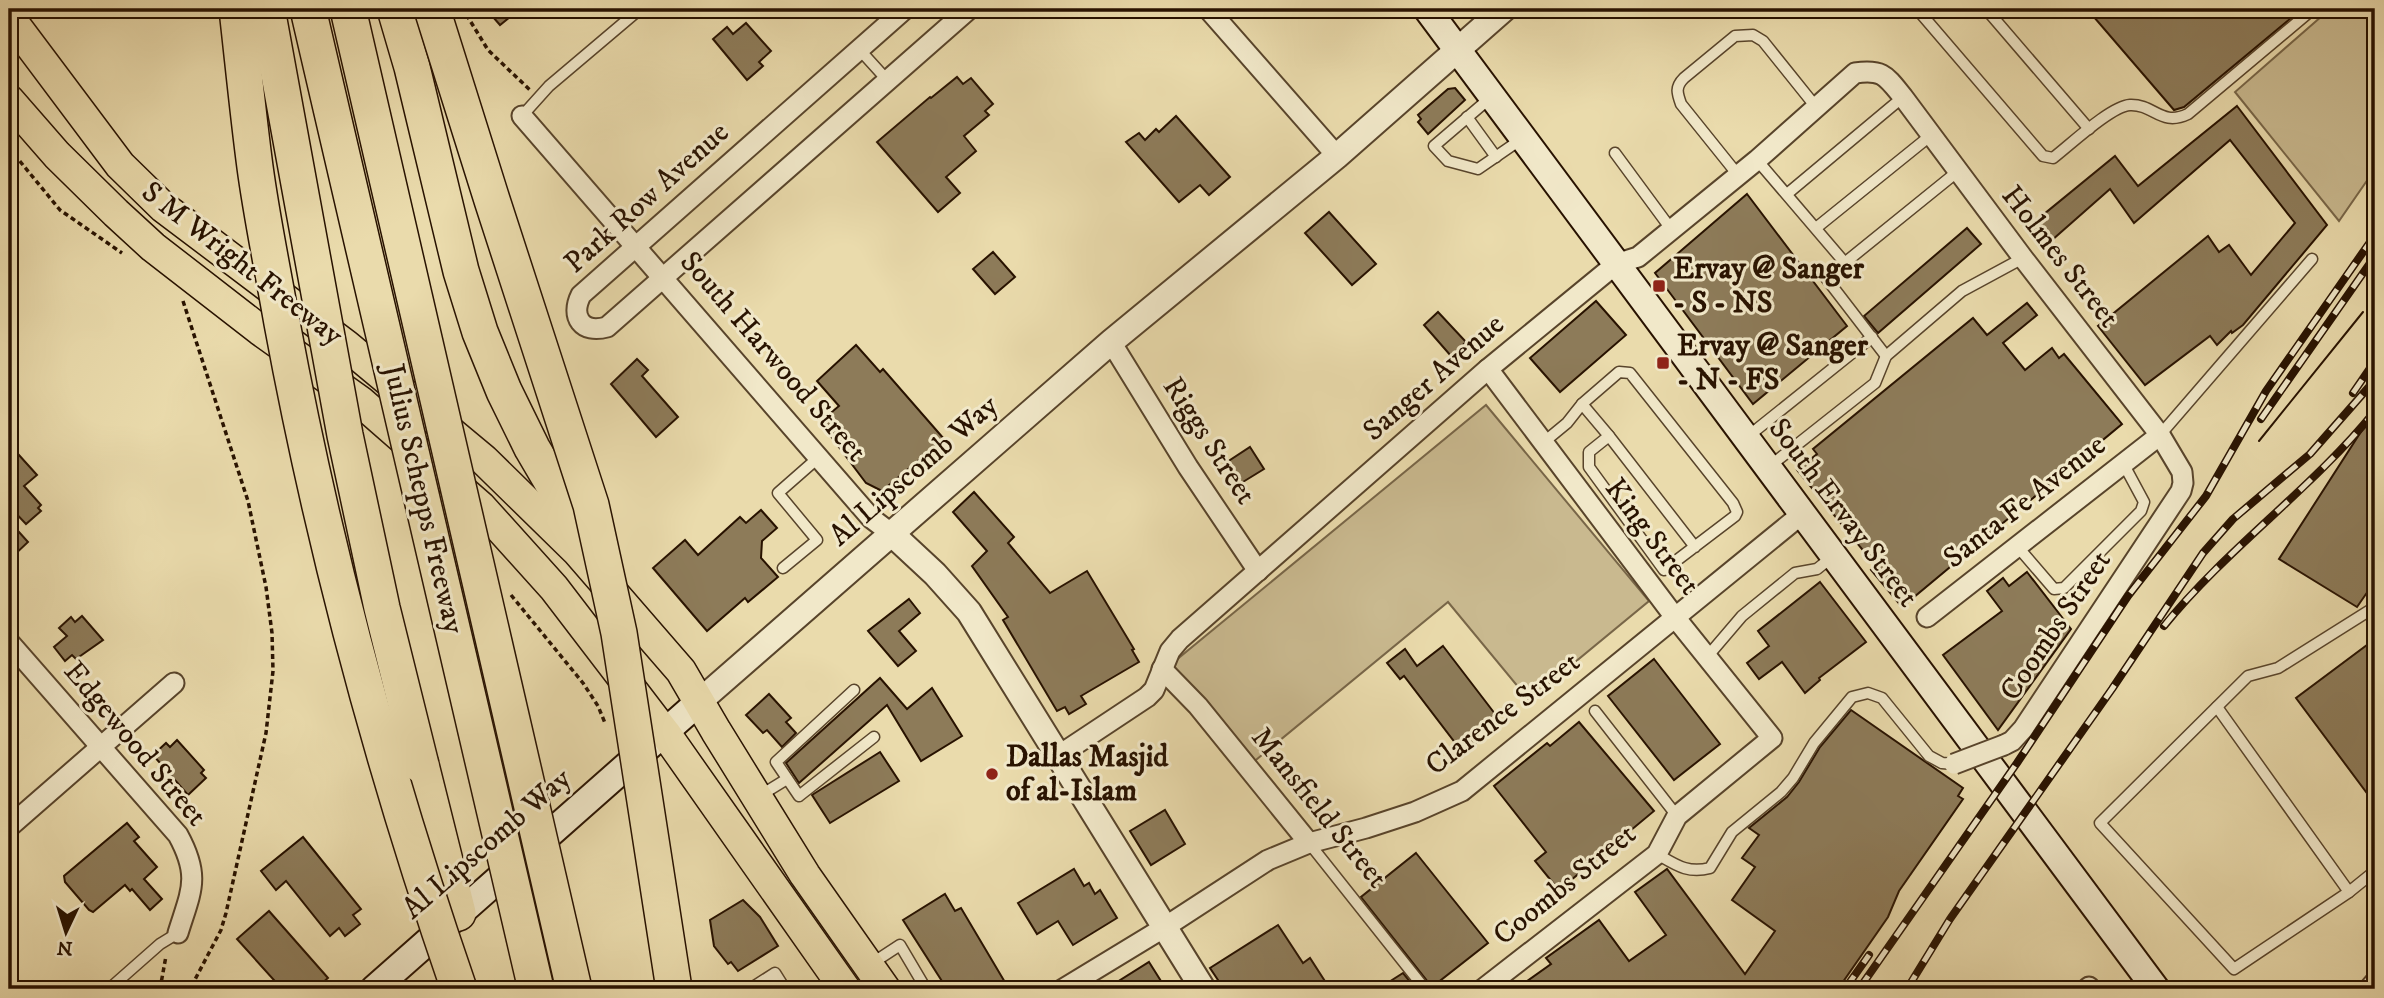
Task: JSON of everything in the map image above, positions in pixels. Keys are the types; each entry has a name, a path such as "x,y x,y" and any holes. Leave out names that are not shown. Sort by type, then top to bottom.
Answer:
{"highway":[{"path":"237,9 253,155 266,237 306,443 333,564 382,744 459,989"},
{"path":"267,9 342,423 382,608 458,913"},
{"name":"Julius Schepps Freeway","path":"308,9 536,989"},
{"name":"Julius Schepps Freeway","path":"348,9 574,989"},
{"path":"395,9 473,312 517,419 631,614"},
{"path":"432,9 591,505 619,633 674,989"}],"main road":[{"name":"South Ervay Street","path":"1427,9 2156,989"},
{"name":"S M Wright Freeway","path":"9,15 120,165 163,207 347,346 484,460 577,551 681,671 805,875 877,977"},
{"name":"S M Wright Freeway","path":"9,100 57,155 153,247 260,330 361,402 481,507 554,588 665,733 845,989"},
{"name":"Al Lipscomb Way","path":"373,989 700,701"}],"street":[{"name":"Park Row Avenue","path":"905,9 581,295 576,315 584,326 598,330 607,327 969,9"},
{"path":"1209,9 1337,156"},
{"name":"Al Lipscomb Way","path":"700,701 1111,342 1337,156 1504,9"},
{"name":"Holmes Street","path":"1873,71 1888,78 1903,97 1957,172 2160,435 2182,472 2181,491"},
{"name":"Sanger Avenue","path":"1058,756 1147,697 1154,690 1170,651 1180,639 1488,369 1616,264 1639,257 1855,73 1873,71"},
{"name":"South Harwood Street","path":"522,116 871,518 935,574 970,612 1203,989"},
{"name":"Riggs Street","path":"1111,342 1188,467 1258,570"},
{"name":"King Street","path":"1488,369 1674,616 1772,738"},
{"name":"Santa Fe Avenue","path":"1927,617 2160,435"},
{"name":"Coombs Street","path":"1954,764 2012,741 2023,729 2181,491"},
{"name":"Clarence Street","path":"1063,989 1268,860 1308,842 1366,828 1415,812 1462,791 1802,514"},
{"name":"Edgewood Street","path":"9,642 178,835 187,852 193,880 178,933"},
{"name":"Mansfield Street","path":"1162,669 1198,706 1308,842"},
{"path":"9,827 174,683"},
{"name":"Coombs Street","path":"1483,989 1657,854 1677,816 1772,738"},
{"path":"2369,989 2375,982"}],"lane":[{"path":"9,15 13,9"},
{"path":"522,116 550,86 640,9"},
{"path":"1917,9 2043,156 2053,158 2119,107 2137,106 2166,118 2178,119 2188,114 2313,9"},
{"path":"1986,9 2089,130"},
{"path":"1738,175 1681,104 1677,92 1678,84 1684,78 1735,36 1753,35 1763,41 1816,107"},
{"path":"859,49 888,81"},
{"path":"1492,96 1434,146 1448,161 1478,169 1524,138"},
{"path":"1787,194 1903,97"},
{"path":"1467,117 1496,157"},
{"path":"1815,228 1930,136"},
{"path":"1615,153 1671,229"},
{"path":"1757,159 1845,263"},
{"path":"1886,356 1826,278 1957,172"},
{"path":"1768,468 1875,383 1886,356 1962,291 2023,258"},
{"path":"2160,435 2312,259"},
{"path":"1745,438 1872,337"},
{"path":"1544,442 1619,372 1630,373 1733,503 1737,512 1735,516 1664,570 1589,467 1589,452 1609,436"},
{"path":"1582,404 1695,547"},
{"path":"783,568 817,540 778,493 819,457"},
{"path":"2017,546 2054,589 2064,588 2141,511 2144,502 2123,463"},
{"path":"1707,657 1742,616 1795,573 1817,569 1833,555"},
{"path":"2375,607 2278,668 2248,676 2101,823 2234,969 2349,892 2375,871"},
{"path":"854,690 776,762 799,796 874,737"},
{"path":"1657,854 1680,867 1697,872 1710,868 1732,832 1781,792 1793,778 1814,743 1852,697 1868,693 1882,698 1929,756 1942,764 1954,764"},
{"path":"2217,707 2349,892"},
{"path":"1595,711 1677,816"},
{"path":"757,797 787,779"},
{"name":"Mansfield Street","path":"1308,842 1425,989"},
{"path":"109,989 160,944 178,933"},
{"path":"877,977 900,945 926,989"},
{"path":"750,989 775,973 785,989"}],"path":[{"path":"453,9 466,14 488,50 539,99"},
{"path":"1461,9 1461,17"},
{"path":"182,295 248,501 266,587 272,654 264,743 226,912 218,936 190,989"},
{"path":"160,989 167,948 178,933"}],"shaded area":[{"path":"2330,9 2375,9 2375,169 2339,221 2235,92"},
{"path":"1486,405 1649,601 1529,700 1448,602 1251,764 1169,666"}],"building":[{"path":"486,9 520,9 500,25"},
{"path":"2087,9 2302,9 2184,107 2174,110"},
{"path":"746,23 771,51 759,62 763,66 747,80 713,39 727,27 733,34"},
{"path":"957,77 963,84 971,78 993,104 985,111 989,115 964,136 976,151 946,177 960,193 938,212 877,142"},
{"path":"1455,88 1465,100 1428,134 1418,122 1421,119 1418,115 1448,89"},
{"path":"2237,106 2327,225 2243,325 2232,333 2231,331 2217,345 2210,336 2145,385 2098,326 2208,236 2219,252 2229,245 2251,275 2295,223 2230,140 2134,223 2110,189 2043,248 2027,228 2115,156 2138,186"},
{"path":"1176,116 1230,177 1209,195 1200,185 1179,202 1126,142 1139,133 1145,140 1156,129 1159,132"},
{"path":"1747,194 1847,326 1753,404 1655,273"},
{"path":"1329,212 1376,264 1352,285 1305,233"},
{"path":"1967,228 1981,244 1878,333 1864,316"},
{"path":"993,252 1015,277 995,294 973,269"},
{"path":"1596,301 1626,335 1560,392 1530,358"},
{"path":"2027,303 2037,315 2003,343 2025,370 2052,348 2059,358 2064,354 2122,424 1902,607 1871,570 1876,566 1797,470 1817,454 1813,449 1973,318 1987,335"},
{"path":"1438,312 1466,342 1451,356 1424,325"},
{"path":"856,345 880,372 883,369 944,439 882,491 866,483 820,422 839,406 817,381"},
{"path":"637,359 648,370 642,376 678,417 656,437 611,384"},
{"path":"2375,410 2375,581 2357,607 2279,559"},
{"path":"9,444 37,475 24,486 41,505 38,508 41,511 26,524 9,506"},
{"path":"1250,447 1264,469 1238,485 1224,464"},
{"path":"974,492 1014,537 1008,543 1050,593 1087,571 1134,649 1132,650 1139,662 1081,696 1086,704 1069,714 1065,707 1057,711 1003,620 1008,617 972,566 987,551 953,512"},
{"path":"761,510 777,528 762,541 761,558 778,577 748,602 745,598 707,631 653,568 685,540 698,555 740,517 746,523"},
{"path":"9,521 28,542 9,560"},
{"path":"2027,572 2071,629 1998,730 1943,655 2002,611 1987,591 2003,578 2009,586"},
{"path":"1820,582 1866,642 1819,678 1805,693 1782,662 1759,679 1747,663 1769,646 1758,631"},
{"path":"909,599 920,613 899,631 916,651 898,666 868,631"},
{"path":"82,616 103,640 76,659 72,655 65,661 54,647 67,636 59,628 71,617 75,622"},
{"path":"2375,639 2375,804 2296,698"},
{"path":"1443,646 1502,723 1463,753 1404,676 1400,679 1387,663 1405,649 1417,666"},
{"path":"1654,659 1720,744 1674,780 1608,696"},
{"path":"880,678 907,709 932,688 962,736 921,761 887,705 799,783 786,763"},
{"path":"769,694 791,718 786,722 796,733 782,747 767,730 763,733 746,715"},
{"path":"1851,710 1963,788 1958,796 1963,799 1899,891 1888,917 1838,989 1516,989 1551,964 1546,958 1599,920 1629,961 1666,935 1635,892 1667,869 1745,974 1775,931 1732,900 1755,867 1742,858 1759,835 1749,828 1787,797 1820,747"},
{"path":"1579,722 1654,811 1570,881 1573,885 1562,894 1535,861 1546,852 1494,786 1547,743 1550,746"},
{"path":"177,740 204,770 201,773 206,778 188,795 153,755 166,743 170,747"},
{"path":"880,752 899,781 830,823 812,795"},
{"path":"1165,810 1185,844 1151,865 1130,831"},
{"path":"127,823 139,837 134,841 157,867 144,879 162,899 150,910 132,889 130,891 125,885 93,912 65,882 64,876"},
{"path":"303,837 361,909 353,915 360,924 345,936 339,928 330,936 286,881 276,890 261,871"},
{"path":"1416,853 1488,943 1432,987 1361,897"},
{"path":"1074,869 1084,886 1089,883 1095,894 1100,890 1117,918 1073,945 1058,921 1037,934 1018,903"},
{"path":"945,894 955,911 961,908 1009,989 947,989 903,920"},
{"path":"743,900 760,917 778,946 738,971 731,962 728,964 714,946 710,920"},
{"path":"269,911 328,978 315,989 282,989 237,939"},
{"path":"1278,925 1303,963 1310,958 1330,989 1224,989 1210,968"},
{"path":"1149,962 1166,989 1106,989"},
{"path":"1403,973 1416,989 1378,989"}],"tram line":[{"path":"2259,441 2363,312"}],"railway":[{"path":"1859,989 2017,763 2128,596 2206,496 2266,391 2375,235"},
{"path":"2261,419 2375,256"},
{"path":"2353,393 2375,361"},
{"path":"1907,989 1950,919 2112,689 2203,553 2233,519 2310,454 2375,380"},
{"path":"2164,626 2215,570 2324,467 2375,411"},
{"path":"1845,989 1869,955"}],"place":[{"name":"Ervay @ Sanger - S - NS","path":"1659,286"},
{"name":"Ervay @ Sanger - N - FS","path":"1663,363"},
{"name":"Dallas Masjid of al-Islam","path":"992,774"}]}
